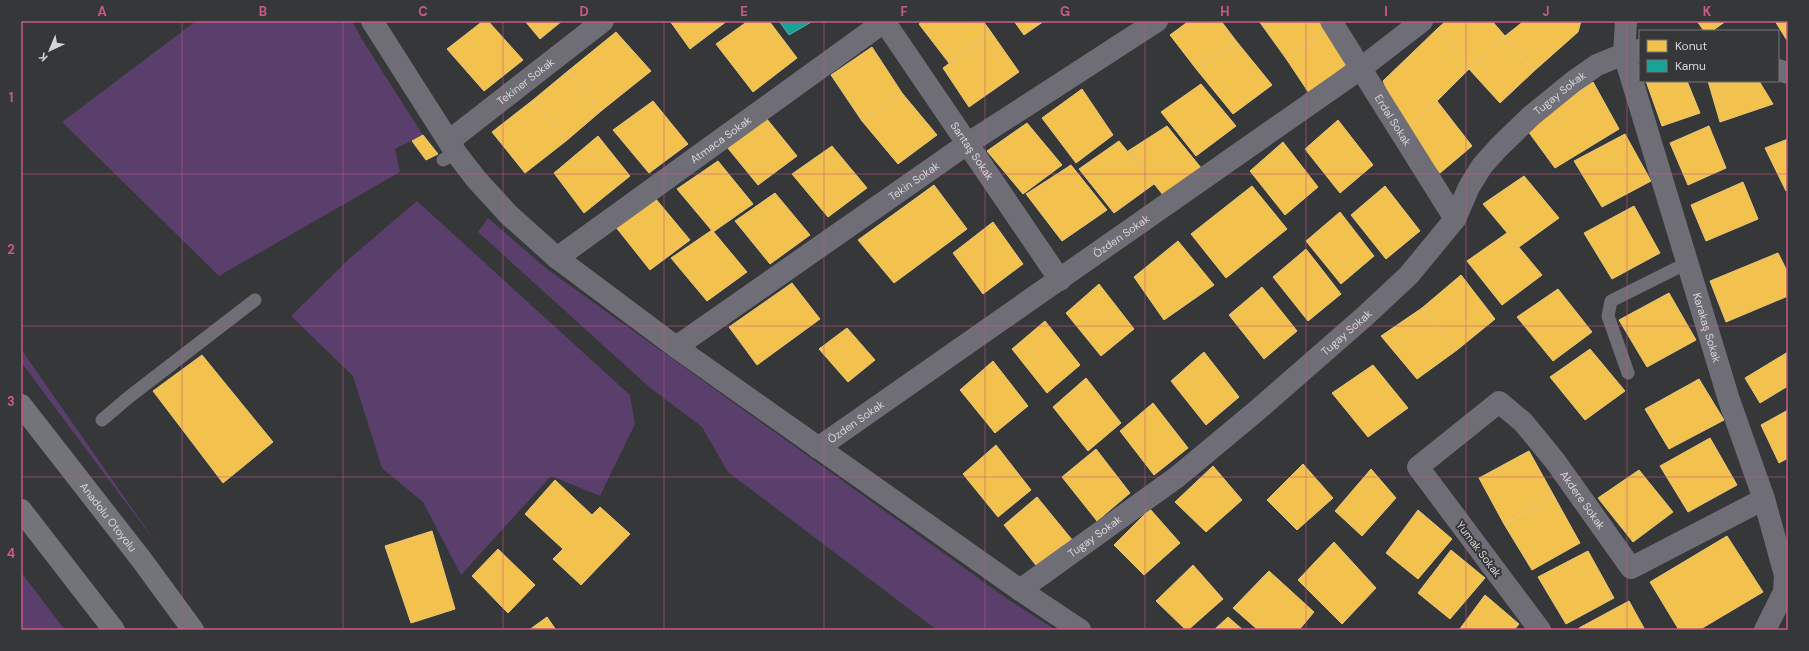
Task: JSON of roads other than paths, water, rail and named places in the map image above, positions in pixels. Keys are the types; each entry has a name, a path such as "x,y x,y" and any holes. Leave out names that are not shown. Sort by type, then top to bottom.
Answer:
{"highway":[{"name":"Anadolu Otoyolu","path":"21,405 141,559 194,630"},
{"path":"21,510 114,630"}],"street":[{"path":"372,21 449,151 509,215 556,258 676,347 818,448 1020,590 1080,630"},
{"name":"Tekiner Sokak","path":"449,151 603,21"},
{"name":"Sarıtaş Sokak","path":"885,21 1060,280"},
{"name":"Atmaca Sokak","path":"556,258 885,21"},
{"name":"Tekin Sokak","path":"676,347 967,144 1157,21"},
{"name":"Erdal Sokak","path":"1331,21 1455,219"},
{"name":"Özden Sokak","path":"818,448 1360,69 1422,21"},
{"name":"Karakaş Sokak","path":"1626,21 1639,79"},
{"name":"Tugay Sokak","path":"1020,590 1177,477 1254,413 1364,317 1409,275 1455,219 1469,187 1482,166 1498,148 1531,116 1574,81 1597,65 1632,52"},
{"name":"Karakaş Sokak","path":"1640,82 1687,263 1729,400 1764,499 1786,584 1765,630"},
{"name":"Akdere Sokak","path":"1418,468 1499,402 1523,422 1555,461 1631,568 1764,499"},
{"name":"Yumak Sokak","path":"1418,468 1540,630"}],"lane":[{"path":"1628,373 1608,316 1611,301 1687,263"},
{"path":"102,420 129,397 255,300"}]}
